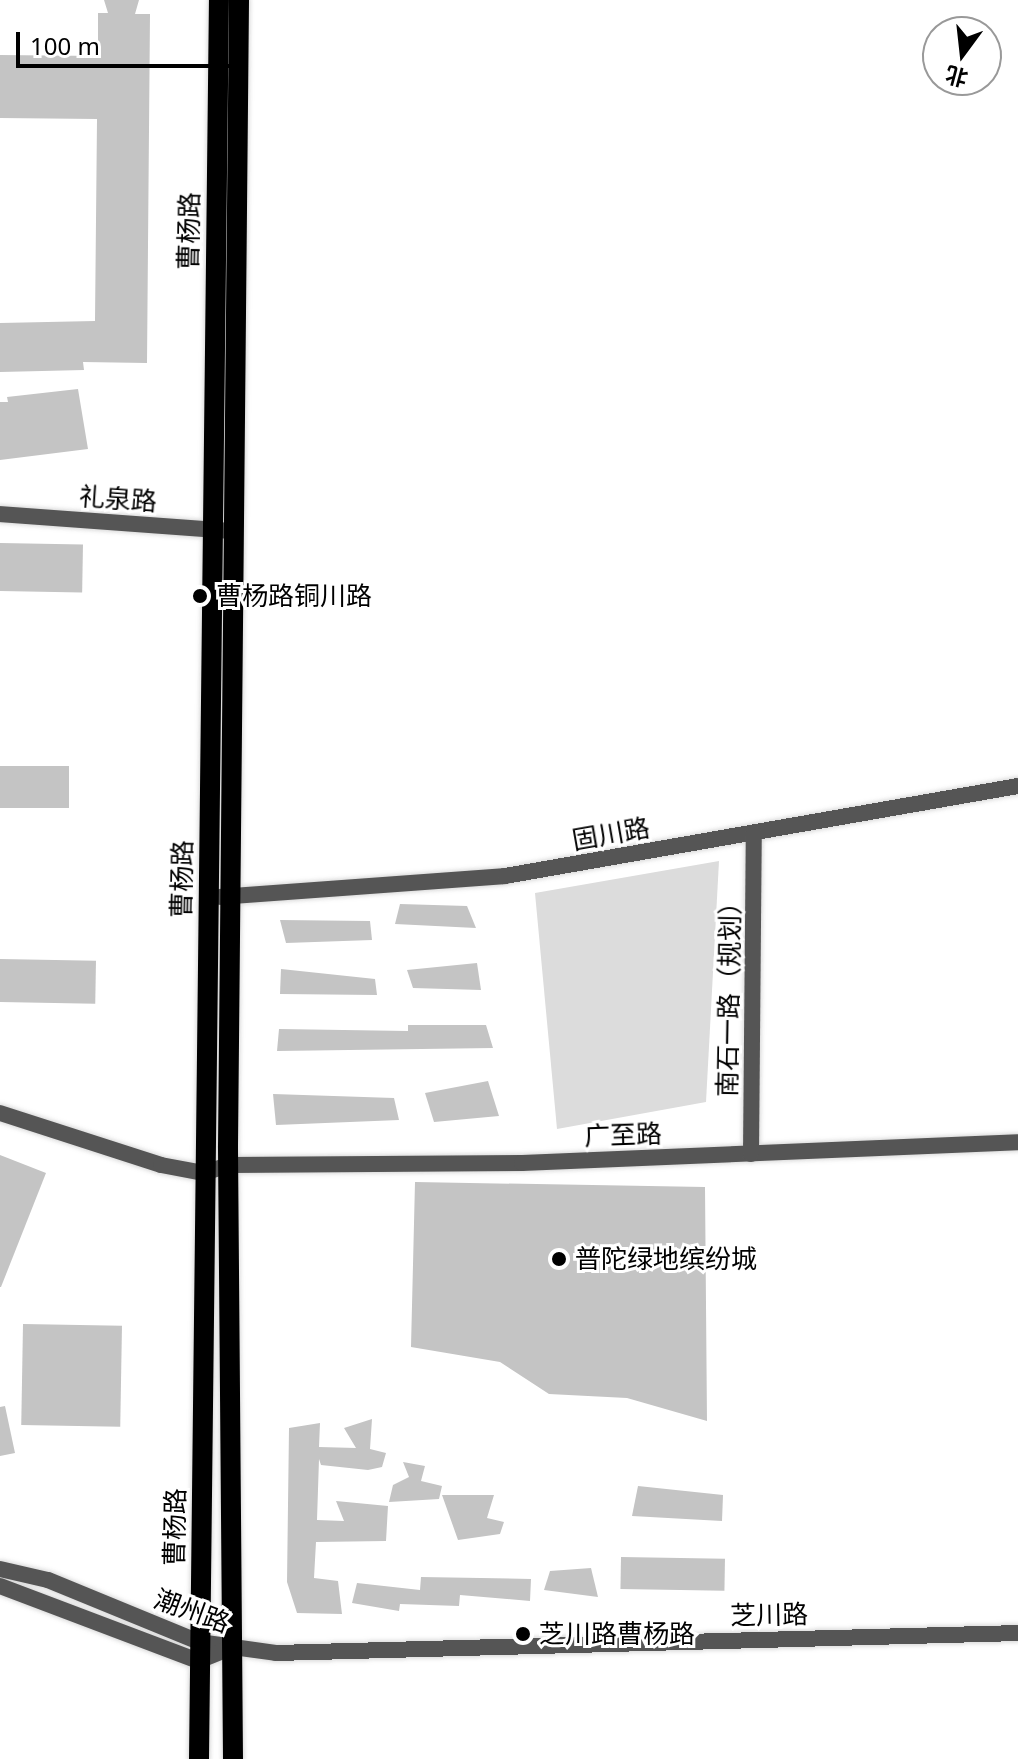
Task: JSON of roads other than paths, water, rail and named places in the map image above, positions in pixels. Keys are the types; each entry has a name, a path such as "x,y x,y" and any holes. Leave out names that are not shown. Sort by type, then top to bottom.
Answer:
{"main road":[{"name":"曹杨路","path":"199,1759 219,0"},
{"name":"曹杨路","path":"233,1759 229,896 239,0"}],"street":[{"name":"礼泉路","path":"0,514 233,531"},
{"name":"固川路","path":"207,897 505,876 1018,786"},
{"name":"南石一路（规划）","path":"751,1154 754,833"},
{"path":"0,1113 161,1165 204,1173 229,1165"},
{"name":"广至路","path":"229,1165 522,1163 1018,1142"},
{"name":"潮州路","path":"0,1569 48,1580 199,1651"},
{"name":"潮州路","path":"0,1586 199,1651 233,1647"},
{"name":"芝川路","path":"233,1647 276,1653 1018,1633"}],"place":[{"name":"曹杨路铜川路","path":"200,596"},
{"name":"普陀绿地缤纷城","path":"559,1259"},
{"name":"芝川路曹杨路","path":"523,1634"}]}
